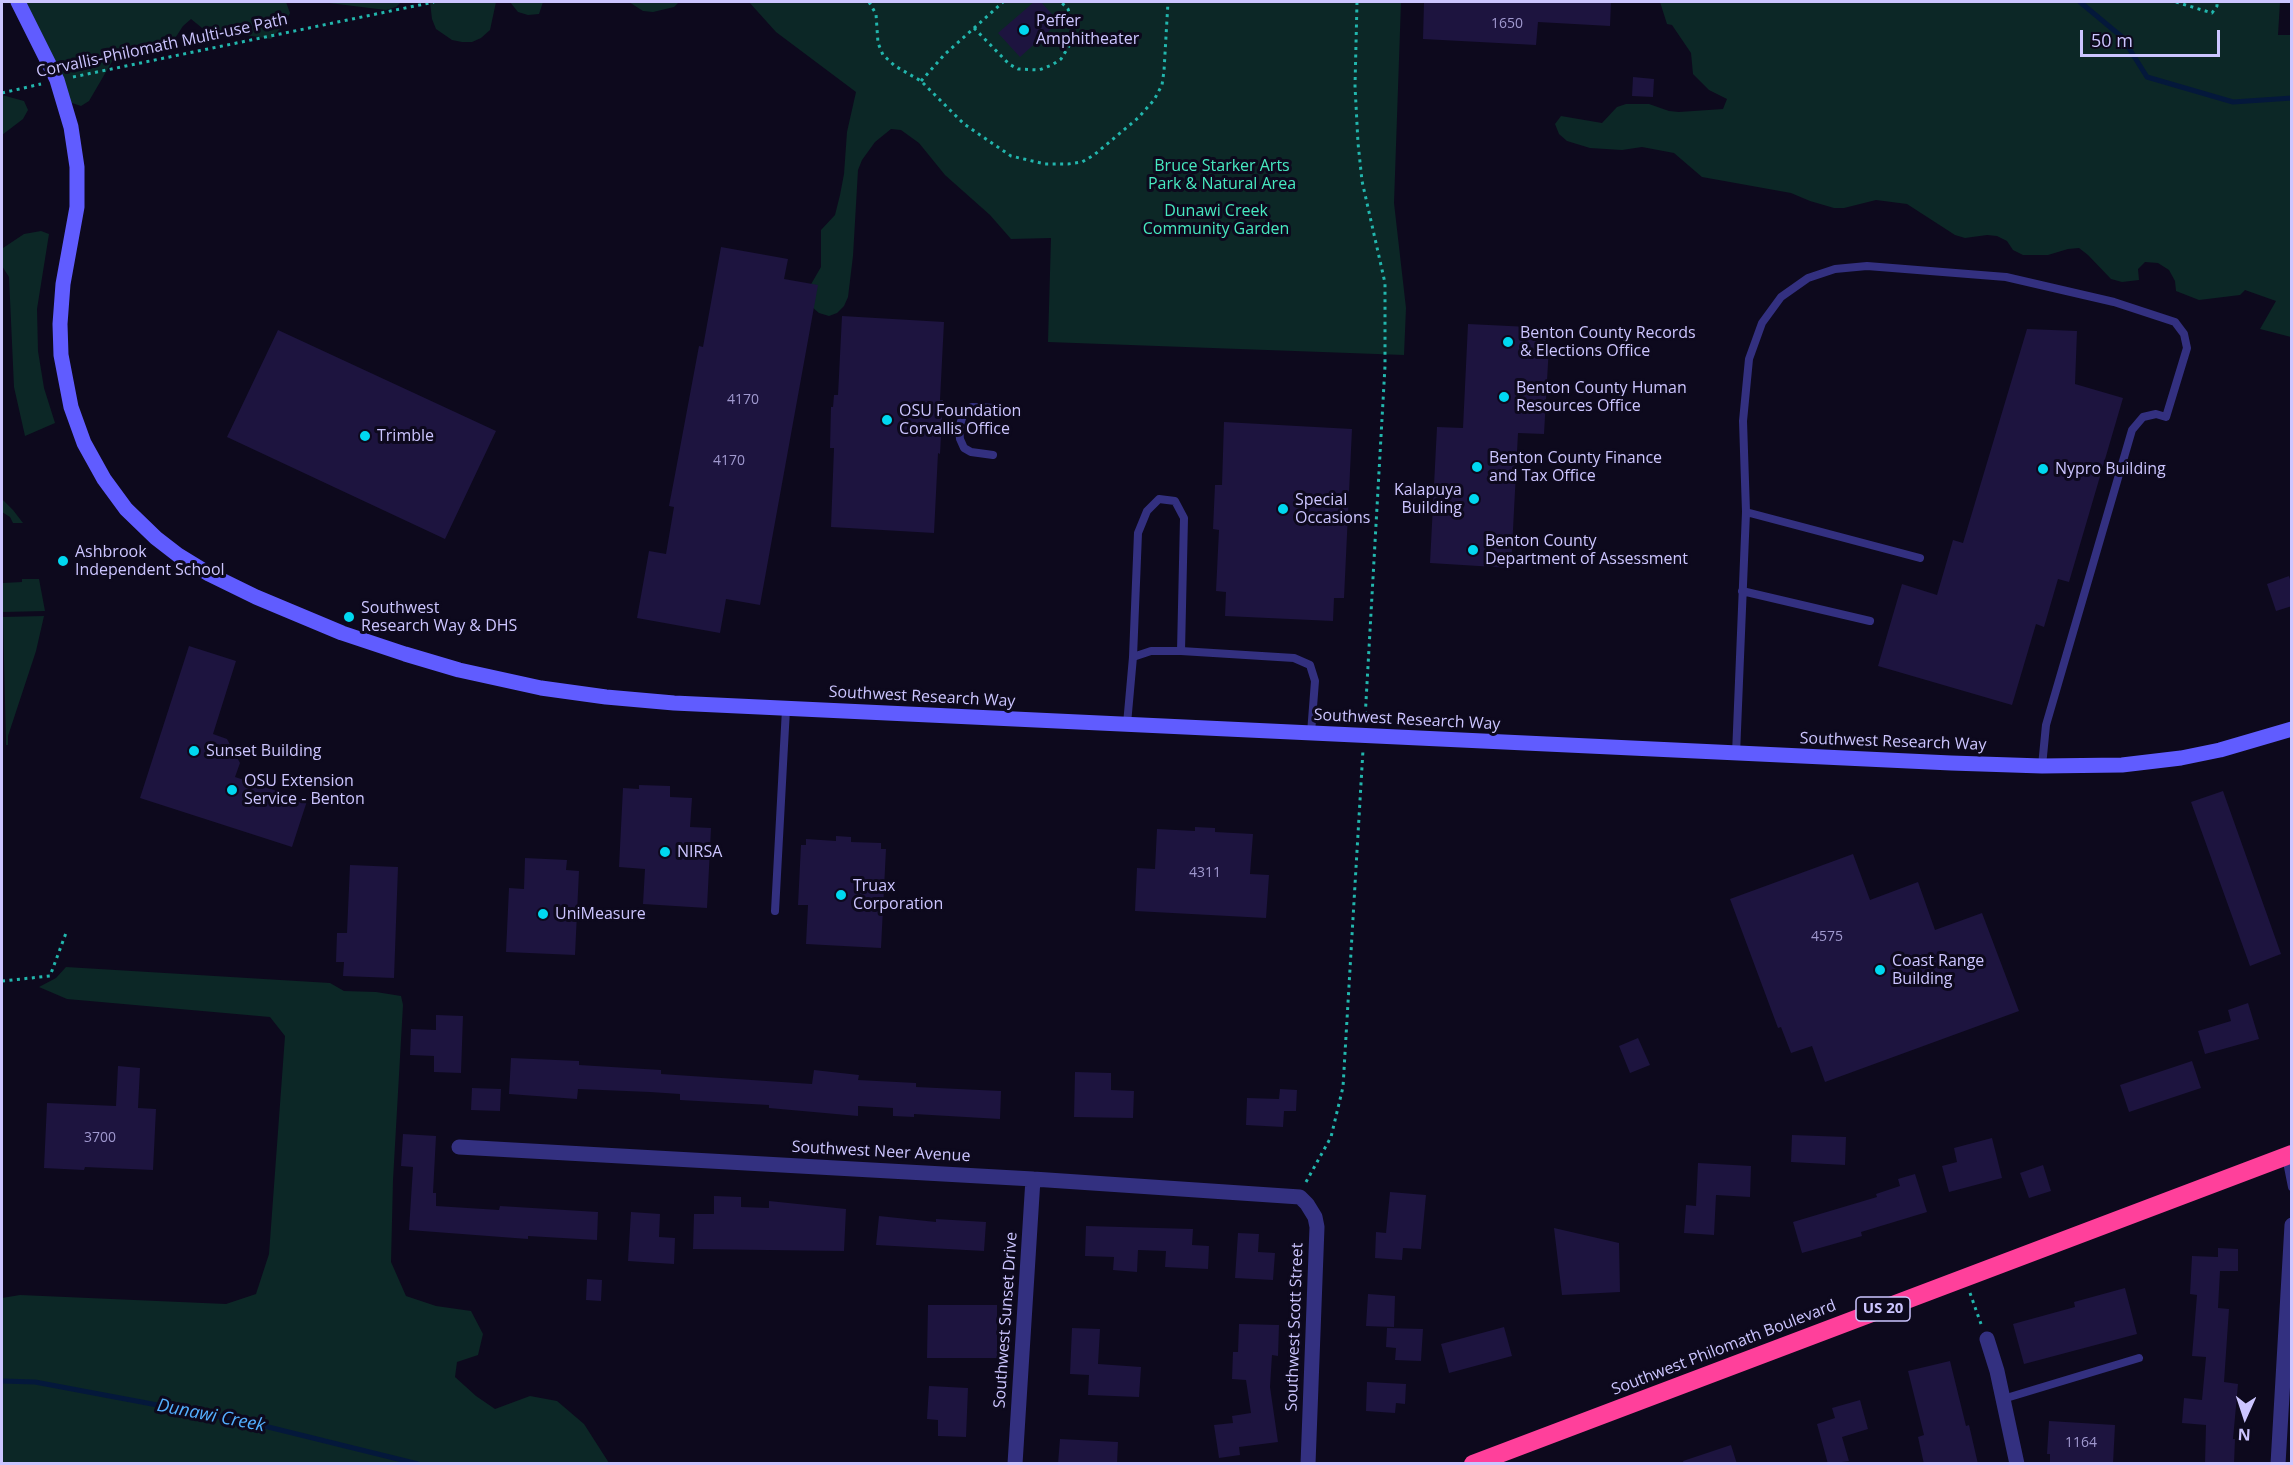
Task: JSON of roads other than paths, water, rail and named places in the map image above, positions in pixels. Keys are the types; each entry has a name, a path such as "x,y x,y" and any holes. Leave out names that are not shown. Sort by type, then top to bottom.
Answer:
{"highway":[{"name":"Southwest Philomath Boulevard","path":"1473,1464 2288,1155"}],"street":[{"name":"Southwest Research Way","path":"18,2 57,80 71,127 77,167 77,207 63,284 60,324 64,381 84,443 104,479 126,508 156,538 178,555 209,574 256,597 342,633 459,670 541,688 674,704 1736,754 2042,766 2122,765 2181,758 2220,750 2292,729"},
{"name":"Southwest Neer Avenue","path":"459,1147 1033,1179 1300,1197"},
{"name":"Southwest Sunset Drive","path":"1015,1464 1033,1179"},
{"name":"Southwest Scott Street","path":"1300,1197 1311,1210 1317,1227 1308,1464"},
{"path":"2277,1464 2292,1225"},
{"path":"1987,1339 2017,1464"}],"lane":[{"path":"1736,754 1746,512 1743,421 1749,359 1762,323 1781,297 1808,278 1835,269 1867,266 2006,278 2114,302 2175,322 2184,334 2187,348 2166,417 2156,414 2143,417 2132,430 2046,725 2042,766"},
{"path":"993,454 971,452 964,448 958,428 964,412 972,407 996,408"},
{"path":"1127,724 1133,657 1138,534 1147,511 1159,499 1175,501 1184,518 1181,651"},
{"path":"1746,512 1920,558"},
{"path":"1742,591 1870,621"},
{"path":"1133,657 1151,651 1181,651 1294,658 1310,665 1315,681 1311,734"},
{"path":"775,911 786,709"},
{"path":"2288,1155 2292,1187"},
{"path":"2003,1399 2139,1358"}],"waterway":[{"path":"2080,2 2122,37 2147,77 2233,102 2292,98"},
{"name":"Dunawi Creek","path":"2,1381 35,1382 248,1422 418,1464"}],"place":[{"name":"Peffer Amphitheater","path":"1024,30"},
{"name":"Benton County Records & Elections Office","path":"1508,342"},
{"name":"Benton County Human Resources Office","path":"1504,397"},
{"name":"OSU Foundation Corvallis Office","path":"887,420"},
{"name":"Trimble","path":"365,436"},
{"name":"Benton County Finance and Tax Office","path":"1477,467"},
{"name":"Nypro Building","path":"2043,469"},
{"name":"Kalapuya Building","path":"1474,499"},
{"name":"Special Occasions","path":"1283,509"},
{"name":"Benton County Department of Assessment","path":"1473,550"},
{"name":"Ashbrook Independent School","path":"63,561"},
{"name":"Southwest Research Way & DHS","path":"349,617"},
{"name":"Sunset Building","path":"194,751"},
{"name":"OSU Extension Service - Benton","path":"232,790"},
{"name":"NIRSA","path":"665,852"},
{"name":"Truax Corporation","path":"841,895"},
{"name":"UniMeasure","path":"543,914"},
{"name":"Coast Range Building","path":"1880,970"}],"park label":[{"name":"Bruce Starker Arts Park & Natural Area","path":"1222,175"},
{"name":"Dunawi Creek Community Garden","path":"1216,220"}]}
